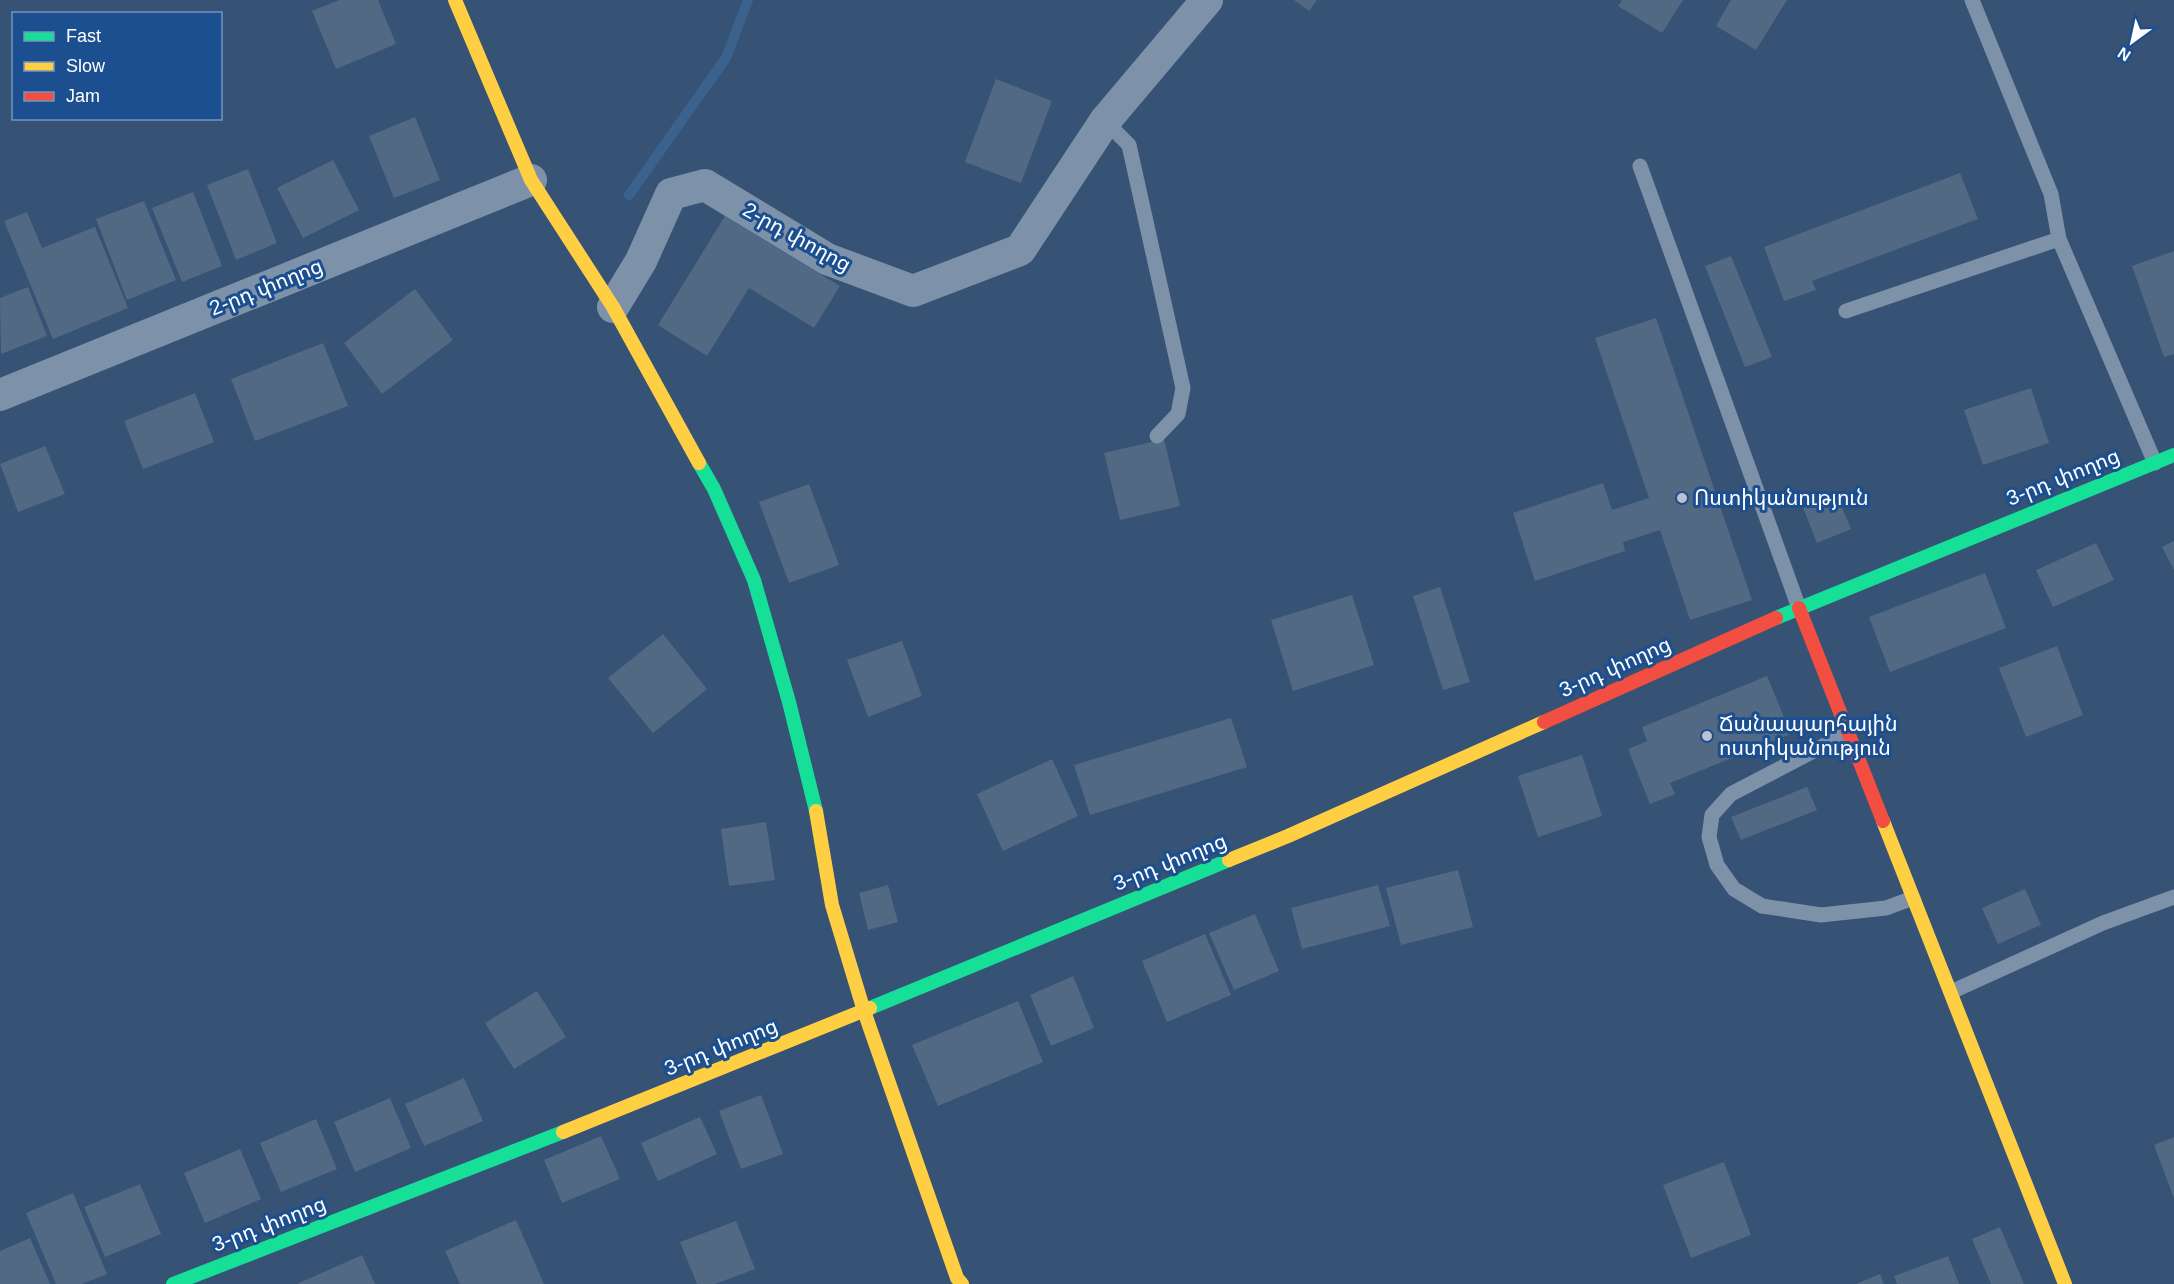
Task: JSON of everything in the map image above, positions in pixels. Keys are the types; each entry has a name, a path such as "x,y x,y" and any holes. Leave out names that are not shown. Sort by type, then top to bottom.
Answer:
{"street":[{"path":"454,0 531,180 613,307 714,489 754,580 789,702 815,806 832,905 864,1011 957,1278 962,1284"},
{"name":"2-րդ փողոց","path":"613,307 641,261 671,194 705,185 827,259 913,291 1020,250 1105,121 1207,0"},
{"name":"2-րդ փողոց","path":"0,395 531,180"},
{"name":"3-րդ փողոց","path":"172,1284 685,1084 1288,836 1799,608 2174,455"},
{"path":"1799,608 2065,1284"}],"lane":[{"path":"1972,0 2051,194 2059,239 2155,462"},
{"path":"1105,121 1129,145 1182,388 1178,414 1157,436"},
{"path":"1640,166 1799,608"},
{"path":"1846,311 2059,239"},
{"path":"1848,733 1731,794 1712,815 1708,837 1717,865 1734,889 1762,906 1821,915 1886,908 1913,898"},
{"path":"1951,992 2103,923 2174,897"}],"building":[{"path":"339,0 378,0 396,44 336,69 312,11"},
{"path":"1294,0 1317,0 1309,11"},
{"path":"1622,0 1683,0 1662,33 1618,6"},
{"path":"1731,0 1787,0 1756,50 1716,26"},
{"path":"996,79 1052,101 1021,183 965,162"},
{"path":"415,117 440,180 394,198 369,136"},
{"path":"333,160 359,210 303,238 277,188"},
{"path":"248,169 277,243 236,260 207,185"},
{"path":"1960,173 1978,219 1812,281 1816,290 1784,301 1764,247"},
{"path":"193,192 222,266 182,282 152,208"},
{"path":"144,201 176,280 127,300 96,219"},
{"path":"27,212 42,248 95,227 128,308 53,339 4,221"},
{"path":"725,216 840,286 814,328 749,288 707,356 658,325"},
{"path":"2174,251 2174,354 2164,357 2132,266"},
{"path":"1731,256 1772,357 1745,367 1705,266"},
{"path":"28,287 47,336 1,354 0,298"},
{"path":"415,289 453,340 382,394 344,343"},
{"path":"1656,318 1752,600 1690,620 1660,530 1623,542 1625,551 1535,581 1513,513 1603,483 1612,510 1649,498 1595,338"},
{"path":"323,343 348,406 255,441 231,379"},
{"path":"2031,388 2049,443 1983,465 1964,410"},
{"path":"195,393 214,442 143,469 124,421"},
{"path":"1164,439 1180,506 1120,520 1104,453"},
{"path":"45,446 65,494 18,512 0,464"},
{"path":"809,484 839,565 789,583 759,502"},
{"path":"1835,491 1851,529 1817,543 1802,505"},
{"path":"2174,541 2174,570 2162,547"},
{"path":"2096,543 2114,580 2053,607 2036,570"},
{"path":"1985,573 2006,628 1890,672 1869,617"},
{"path":"1440,587 1470,682 1443,690 1413,596"},
{"path":"1352,595 1374,665 1293,691 1271,620"},
{"path":"663,634 707,689 653,733 608,678"},
{"path":"902,641 922,696 868,717 847,660"},
{"path":"2057,646 2083,715 2026,737 1999,668"},
{"path":"1767,676 1791,734 1670,783 1675,794 1650,804 1628,749 1647,741 1642,727"},
{"path":"1231,718 1247,767 1090,815 1074,765"},
{"path":"1582,755 1602,816 1538,837 1518,776"},
{"path":"1052,759 1078,816 1003,851 977,794"},
{"path":"1807,787 1817,810 1741,840 1731,817"},
{"path":"766,822 775,880 729,886 721,829"},
{"path":"1458,870 1473,927 1401,945 1386,888"},
{"path":"888,885 898,922 868,930 859,893"},
{"path":"1378,885 1390,926 1302,949 1291,908"},
{"path":"2025,889 2041,925 1998,944 1982,908"},
{"path":"1255,914 1279,971 1234,990 1209,933"},
{"path":"1205,934 1231,995 1167,1022 1142,961"},
{"path":"1073,976 1094,1028 1051,1046 1030,995"},
{"path":"537,991 566,1037 514,1069 485,1023"},
{"path":"1018,1001 1043,1062 938,1106 912,1045"},
{"path":"464,1078 483,1121 424,1146 405,1104"},
{"path":"761,1095 783,1154 741,1169 719,1111"},
{"path":"390,1098 411,1148 355,1172 334,1122"},
{"path":"700,1117 717,1154 658,1181 641,1143"},
{"path":"316,1119 337,1169 281,1192 260,1143"},
{"path":"601,1136 620,1179 562,1203 544,1160"},
{"path":"2174,1137 2174,1198 2154,1145"},
{"path":"240,1149 261,1199 205,1223 184,1173"},
{"path":"1724,1162 1751,1235 1691,1258 1663,1185"},
{"path":"140,1184 161,1234 105,1257 84,1207"},
{"path":"73,1193 107,1274 82,1284 56,1284 26,1213"},
{"path":"516,1220 544,1284 460,1284 445,1251"},
{"path":"736,1221 755,1269 715,1284 697,1284 680,1242"},
{"path":"2000,1227 2024,1284 1991,1284 1972,1239"},
{"path":"30,1238 50,1284 0,1284 0,1251"},
{"path":"362,1255 375,1284 297,1284"},
{"path":"1948,1256 1959,1284 1897,1284 1894,1276"},
{"path":"1880,1274 1884,1284 1856,1284"}],"waterway":[{"path":"629,195 726,58 748,0"}],"traffic: fast":[{"path":"1776,618 2174,455"},
{"path":"699,463 714,489 754,580 789,702 816,811"},
{"path":"870,1008 1229,860"},
{"path":"173,1284 563,1132"}],"traffic: slow":[{"path":"455,0 531,180 613,307 699,463"},
{"path":"1229,860 1544,722"},
{"path":"816,811 832,905 864,1011 957,1278 962,1284"},
{"path":"1883,821 2065,1284"},
{"path":"563,1132 870,1008"}],"traffic: jam":[{"path":"1799,608 1883,821"},
{"path":"1544,722 1776,618"}],"place":[{"name":"Ոստիկանություն","path":"1682,498"},
{"name":"Ճանապարհային ոստիկանություն","path":"1707,736"}]}
